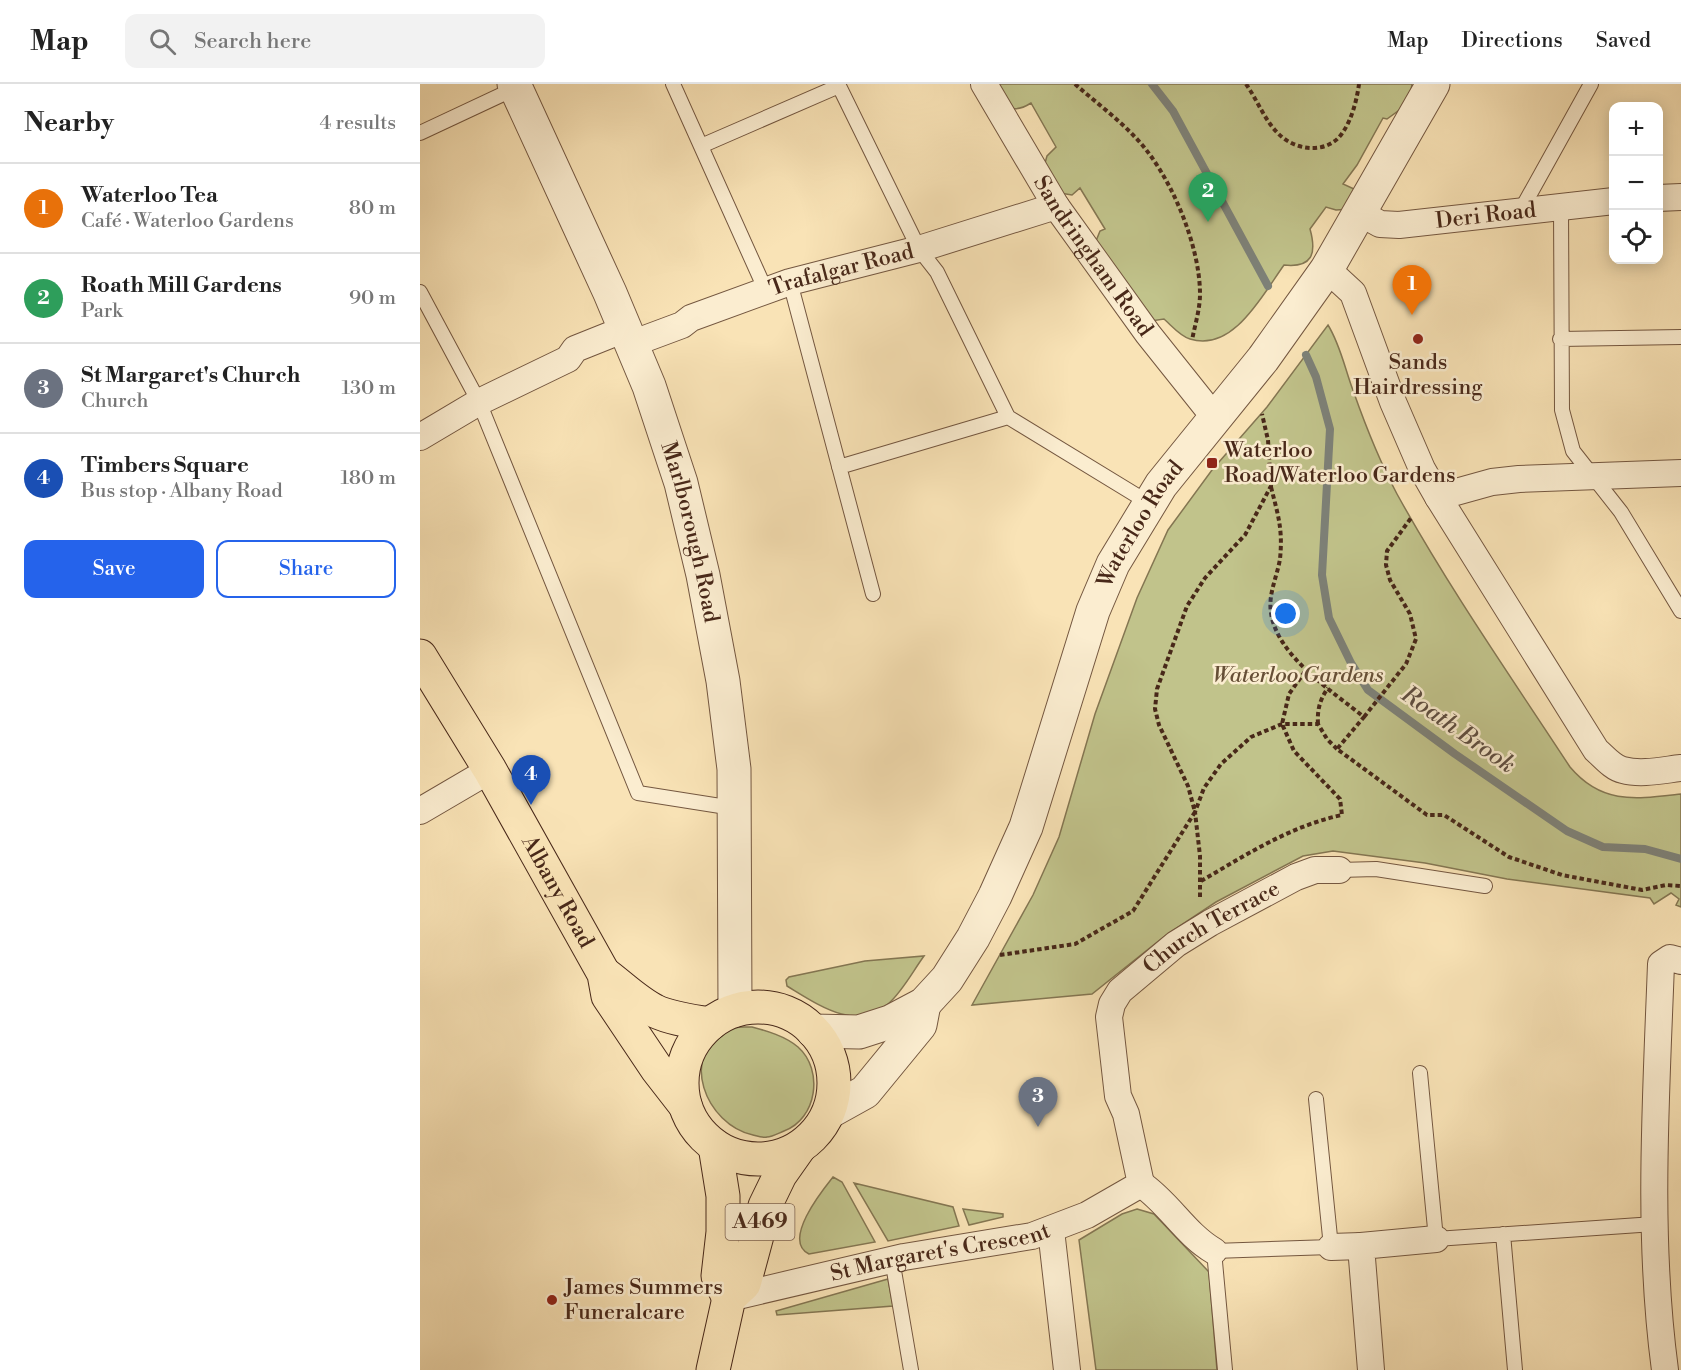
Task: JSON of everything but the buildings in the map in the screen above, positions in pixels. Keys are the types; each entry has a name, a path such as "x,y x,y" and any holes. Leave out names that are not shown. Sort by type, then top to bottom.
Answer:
{"main road":[{"name":"Albany Road","path":"420,656 490,770 604,974 608,996 657,1069 685,1105"},
{"name":"Albany Road","path":"604,974 642,1004 657,1012 672,1017 723,1017"},
{"name":"A469","path":"713,1370 729,1298 744,1284 765,1206 780,1175 799,1148 817,1132 829,1112 834,1091 833,1069 826,1049 813,1031 795,1017 774,1009 751,1007 723,1017 696,1039 686,1059 682,1082 685,1105 695,1126 715,1146 731,1155 753,1160 777,1158 799,1148"},
{"name":"A469","path":"715,1146 723,1196 718,1276 729,1298"}],"street":[{"name":"Sandringham Road","path":"984,84 1056,206 1148,334 1215,418"},
{"name":"Waterloo Road","path":"813,1031 859,1032 890,1022 924,1004 947,979 973,938 1011,862 1040,784 1093,611 1113,564 1149,503 1183,457 1251,374 1323,274 1433,84"},
{"name":"Marlborough Road","path":"515,86 610,293 651,393 681,483 704,575 723,681 734,769 723,1017"},
{"path":"1663,198 1681,197"},
{"name":"Deri Road","path":"1360,213 1380,224 1399,225 1609,201"},
{"name":"Trafalgar Road","path":"420,437 479,402 568,359 575,349 682,325 691,318 778,287 919,249 1056,206"},
{"path":"1323,274 1341,279 1353,293 1393,402 1422,469 1596,750 1608,762 1622,770 1681,768"},
{"path":"1438,497 1469,487 1501,481 1681,474"},
{"path":"420,811 490,770"},
{"name":"Church Terrace","path":"1141,1184 1126,1114 1119,1096 1108,1017 1112,1004 1120,991 1176,944 1210,923 1296,877 1315,870 1339,870"},
{"path":"1665,1370 1658,1308 1654,1224 1671,963"},
{"name":"Waterloo Road","path":"829,1112 865,1092 920,1025 924,1004"},
{"path":"1141,1184 1155,1194 1197,1240 1214,1251"},
{"name":"St Margaret's Crescent","path":"729,1298 892,1260 1011,1240 1052,1230 1087,1215 1141,1184"},
{"path":"1052,1230 1068,1370"},
{"path":"1331,1246 1361,1246 1436,1239"},
{"path":"1361,1246 1371,1370"}],"lane":[{"path":"673,84 701,146 778,287 838,467 873,594"},
{"path":"1521,210 1591,84"},
{"path":"701,146 839,85 919,249 936,272 1008,417 1149,503"},
{"path":"420,133 515,86"},
{"path":"1561,206 1562,410 1573,451 1621,512 1681,611"},
{"path":"420,292 479,402 638,793 733,808"},
{"path":"1560,339 1681,338"},
{"path":"838,467 1008,417"},
{"path":"1339,870 1376,869 1485,886"},
{"path":"1420,1073 1436,1239 1654,1224"},
{"path":"1225,1370 1214,1251 1331,1246 1316,1099"},
{"path":"1503,1234 1515,1370"},
{"path":"892,1260 911,1370"}],"path":[{"path":"1075,84 1115,118 1144,147 1177,206 1190,236 1197,261 1200,296 1192,340"},
{"path":"1246,84 1282,137 1296,146 1311,149 1334,142 1343,133 1350,118 1359,84"},
{"path":"1262,414 1268,440 1271,486 1282,525 1280,560 1273,586 1271,613 1280,636 1292,655 1306,670 1364,717"},
{"path":"1210,923 1200,901 1201,881 1195,812 1188,786 1159,725 1155,709 1157,689 1187,606 1205,578 1245,534 1271,486"},
{"path":"1337,748 1396,678 1406,664 1416,639 1410,614 1390,580 1386,565 1387,551 1411,518"},
{"path":"1201,881 1296,829 1342,815 1340,799 1294,751 1282,724 1289,694 1306,670"},
{"path":"1328,688 1321,697 1317,713 1318,724 1327,739 1427,815 1444,816 1509,857 1562,875 1642,890 1665,885 1681,886"},
{"path":"1000,955 1076,944 1133,911 1195,812 1204,788 1221,764 1251,737 1282,724 1318,724"}],"green space":[{"path":"986,84 1412,84 1409,103 1387,119 1383,118 1357,165 1343,184 1354,189 1352,209 1336,210 1326,207 1310,229 1313,246 1310,258 1301,264 1284,265 1245,318 1220,337 1206,341 1186,338 1164,319 1151,321 1096,241 1100,231 1105,229 1080,188 1072,195 1060,193 1043,170 1047,156 1056,147 1031,103 1016,109 1005,106"},
{"name":"Waterloo Gardens","path":"1328,325 1340,350 1368,431 1397,494 1459,598 1570,767 1582,779 1607,794 1635,798 1681,794 1681,907 1676,905 1679,899 1671,893 1654,904 1650,898 1507,879 1425,863 1333,851 1303,856 1216,902 1166,935 1092,994 972,1005 1033,895 1059,837 1095,714 1137,598 1168,530 1212,470 1267,407"},
{"path":"924,956 888,1004 876,1012 863,1016 837,1013 787,986 786,980 789,977 865,961"},
{"path":"752,1027 782,1037 798,1047 806,1057 814,1081 810,1105 804,1116 795,1125 769,1137 753,1135 736,1129 722,1118 711,1104 704,1088 701,1071 704,1055 713,1040 731,1028"},
{"path":"833,1177 842,1182 875,1242 809,1254 802,1248 800,1239 802,1228 806,1216"},
{"path":"854,1183 953,1207 959,1226 888,1241"},
{"path":"963,1209 1003,1214 1003,1217 969,1225"},
{"path":"1137,1209 1154,1214 1209,1272 1217,1370 1096,1370 1079,1240 1122,1214"},
{"path":"888,1279 893,1306 777,1315 776,1311"}],"waterway":[{"name":"Roath Brook","path":"1152,84 1173,111 1268,286"},
{"name":"Roath Brook","path":"1306,355 1316,377 1330,429 1322,575 1329,618 1351,663 1368,690 1455,754 1567,831 1603,847 1645,849 1681,859"}],"place":[{"name":"Roath Mill Gardens","path":"1208,222"},
{"name":"Waterloo Tea","path":"1412,315"},
{"name":"Sands Hairdressing","path":"1418,339"},
{"name":"Waterloo Road/Waterloo Gardens","path":"1212,463"},
{"name":"Timbers Square","path":"531,805"},
{"name":"St Margaret's Church","path":"1038,1127"},
{"name":"James Summers Funeralcare","path":"552,1300"}]}
